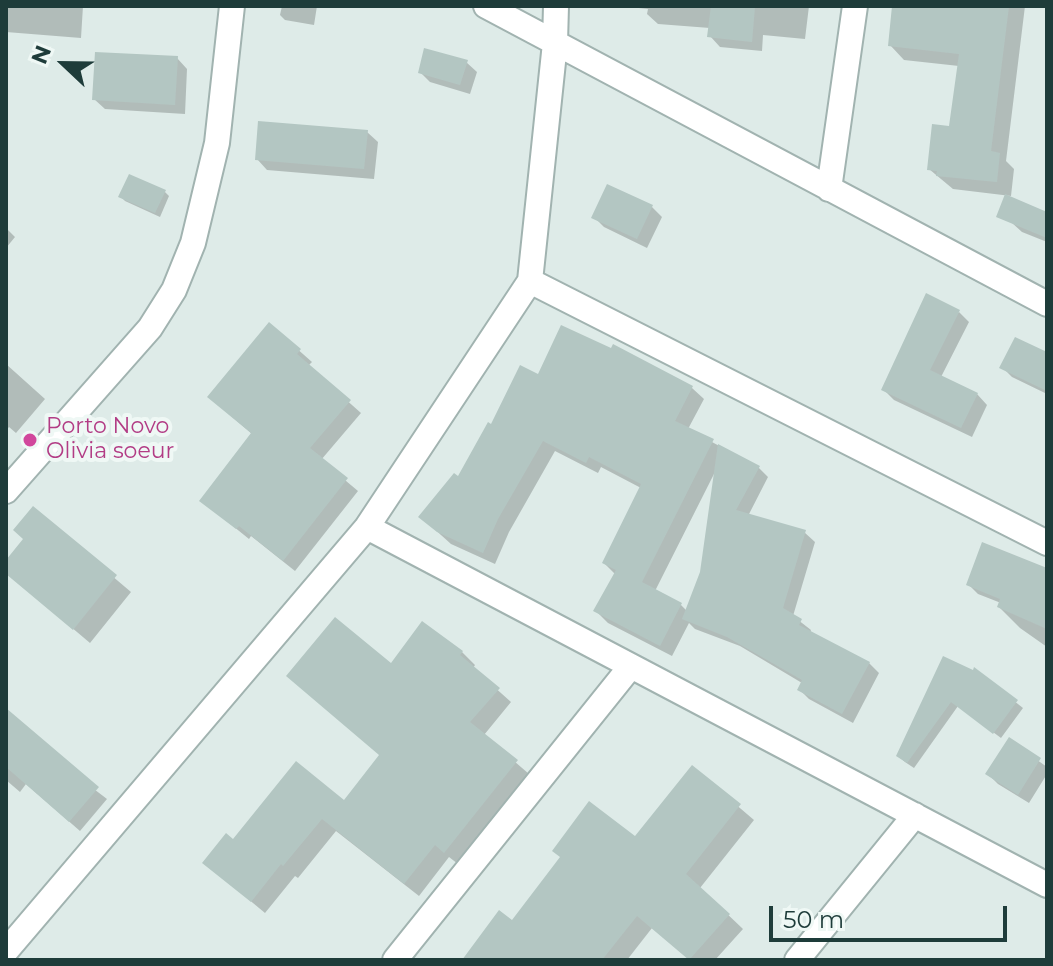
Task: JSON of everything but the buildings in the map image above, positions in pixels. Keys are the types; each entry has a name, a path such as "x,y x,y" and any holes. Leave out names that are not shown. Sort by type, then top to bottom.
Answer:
{"street":[{"path":"6,491 150,328 174,290 193,243 217,143 232,6"},
{"path":"486,6 1047,304"},
{"path":"6,951 367,527 530,281 555,43 556,6"},
{"path":"829,189 855,6"},
{"path":"530,281 1047,543"},
{"path":"367,527 1047,885"},
{"path":"395,960 631,666"},
{"path":"797,960 915,815"}],"place":[{"name":"Porto Novo Olivia soeur","path":"30,440"}]}
